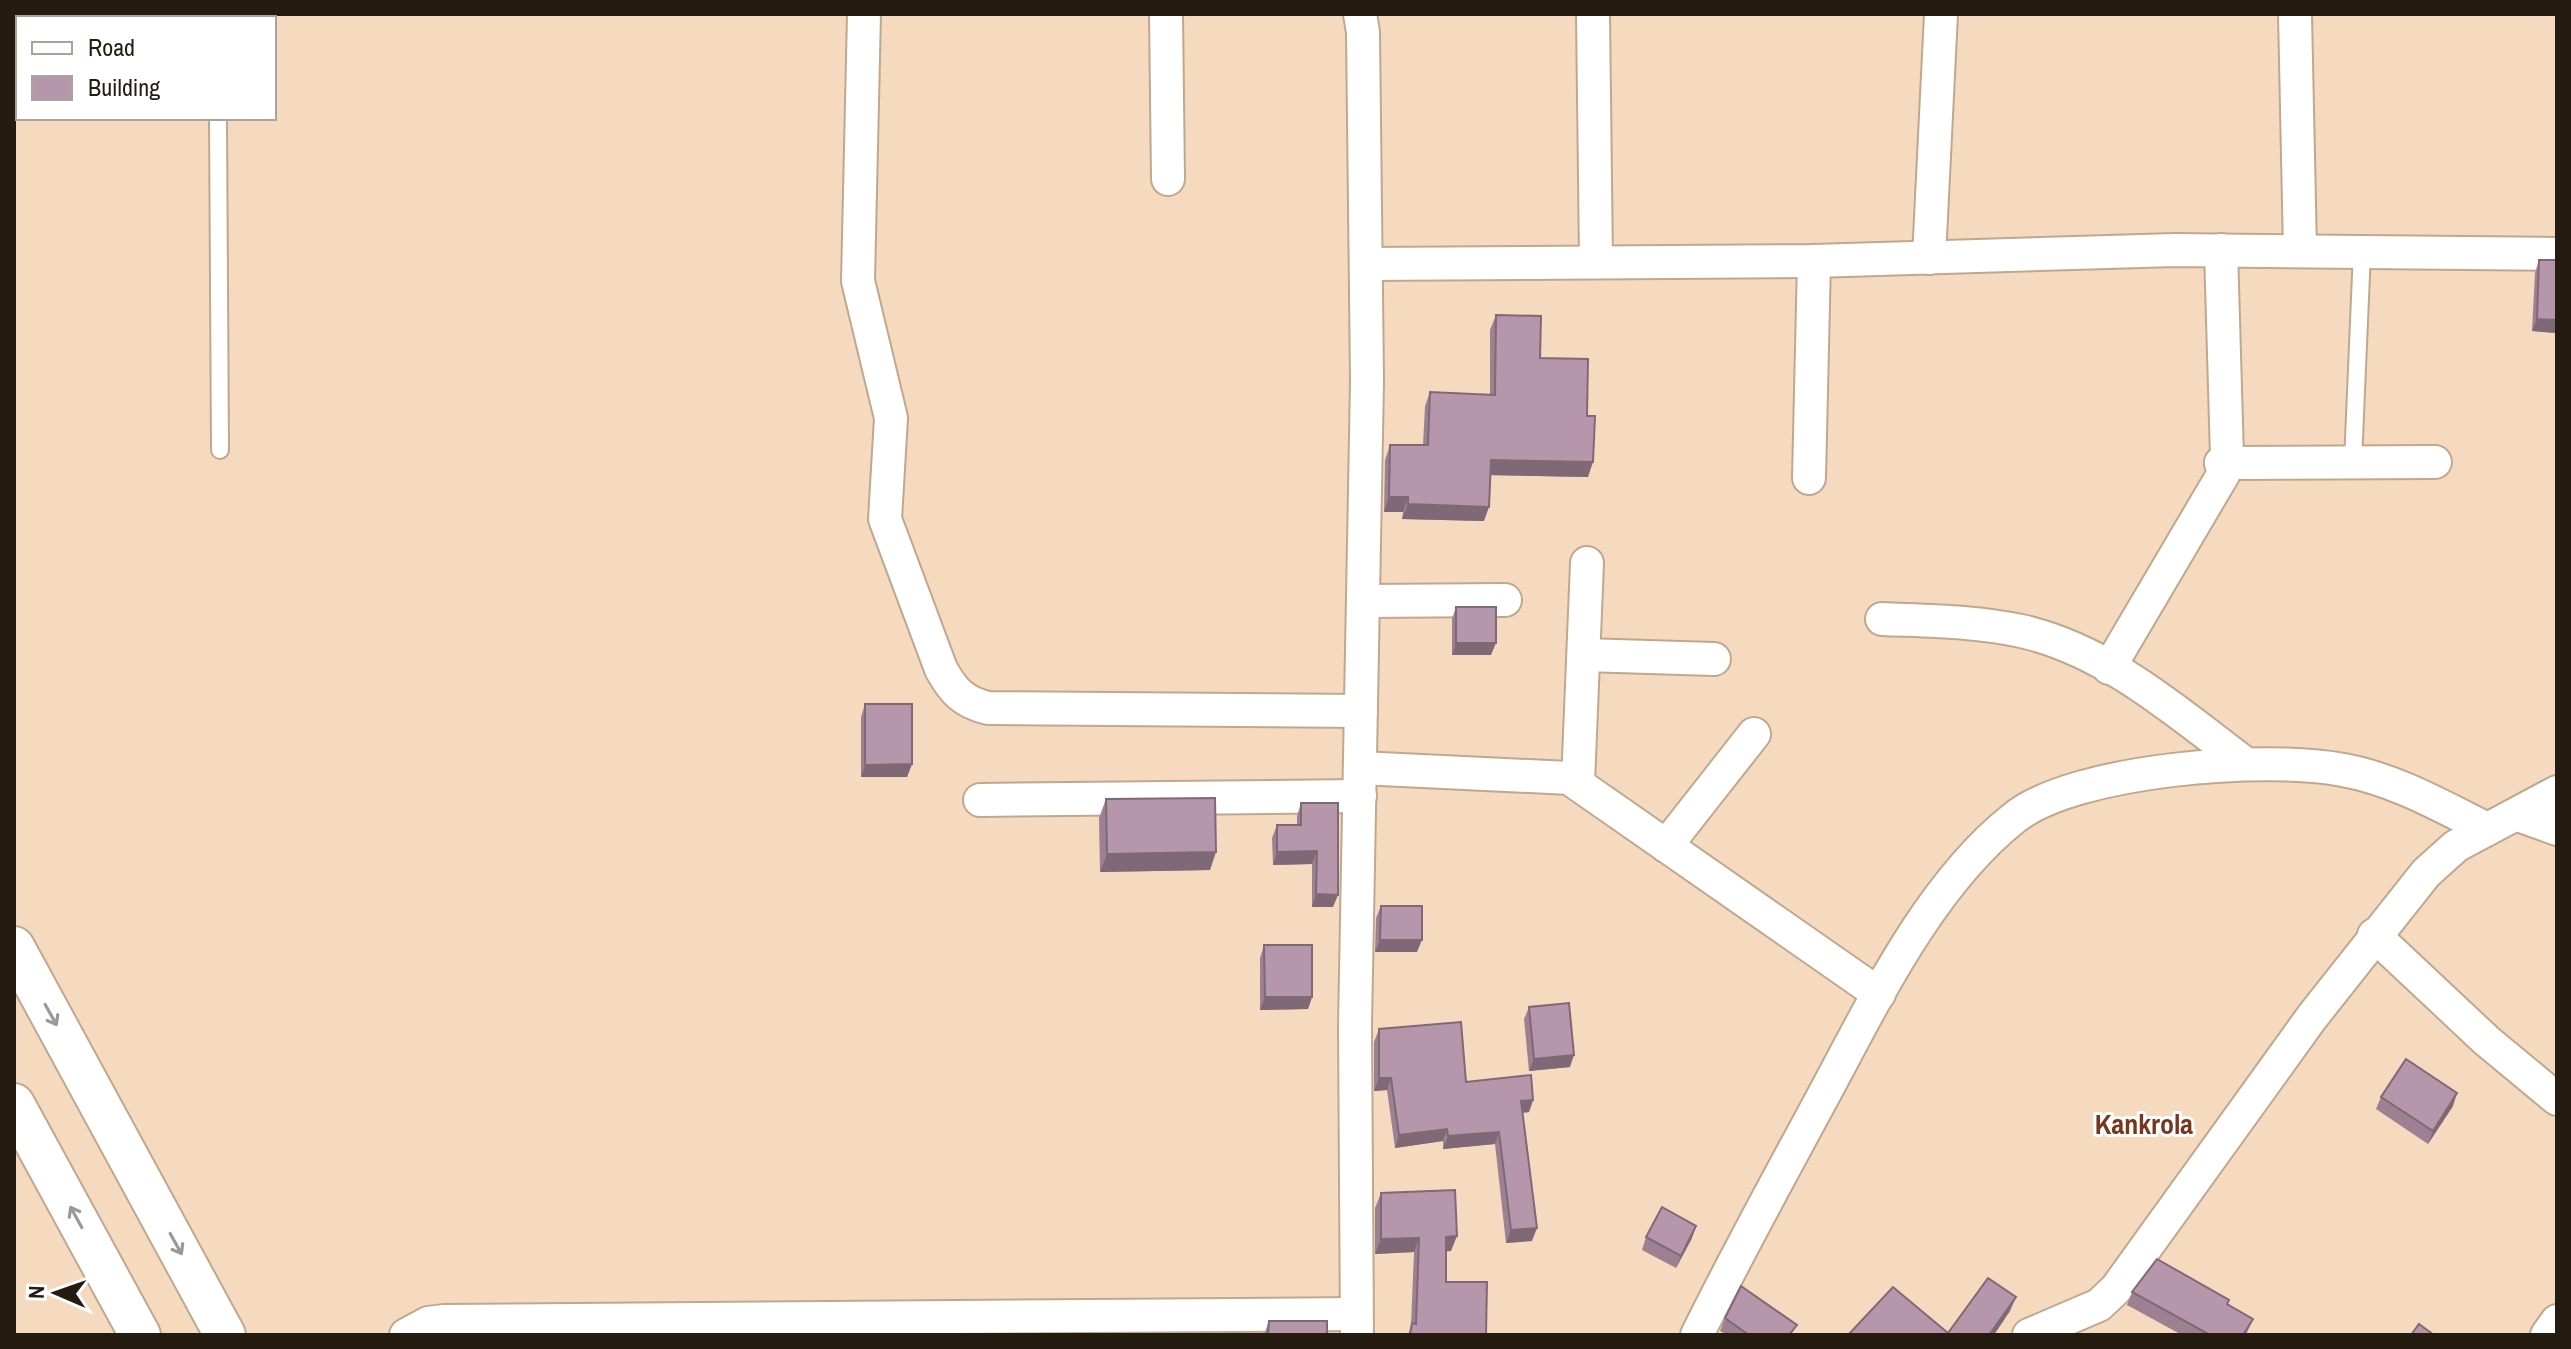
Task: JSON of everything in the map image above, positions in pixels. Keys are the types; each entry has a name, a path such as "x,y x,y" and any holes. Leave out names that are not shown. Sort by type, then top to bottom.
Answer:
{"street":[{"path":"864,14 858,281 891,418 885,519 941,669 953,691 970,704 988,708 1361,711"},
{"path":"1166,14 1168,179"},
{"path":"406,1335 428,1323 444,1321 1356,1325 1366,264 1363,32 1360,14"},
{"path":"1593,14 1596,261"},
{"path":"1929,258 1941,14"},
{"path":"2295,14 2300,251"},
{"path":"1366,264 1814,261 2221,250 2557,254"},
{"path":"2221,250 2227,457 2221,463"},
{"path":"1809,478 1814,261"},
{"path":"2221,463 2435,462"},
{"path":"2109,668 2215,491 2224,473 2221,463"},
{"path":"1578,783 1587,563"},
{"path":"1363,601 1505,600"},
{"path":"1882,619 1961,621 2022,631 2058,642 2109,668 2170,707 2246,764"},
{"path":"1584,655 1714,659"},
{"path":"1666,846 1754,734"},
{"path":"1697,1335 1879,994 1928,915 1970,860 2016,816 2080,787 2246,764 2294,764 2380,779 2487,829"},
{"path":"980,800 1537,774 1569,778 1879,994"},
{"path":"2029,1335 2099,1305 2116,1289 2374,935 2426,873 2456,846 2557,792"},
{"path":"2518,815 2557,829"},
{"path":"2374,935 2487,1041 2557,1099"},
{"path":"14,947 225,1335"},
{"path":"14,1104 140,1335"},
{"path":"2547,1335 2557,1321"}],"lane":[{"path":"218,120 220,450"},
{"path":"2353,462 2362,251"}],"building":[{"path":"2539,260 2557,260 2557,320 2537,319"},
{"path":"1496,315 1541,316 1540,358 1588,359 1587,416 1595,416 1593,462 1491,460 1489,507 1408,504 1408,497 1389,497 1390,445 1428,445 1430,392 1495,395"},
{"path":"1456,607 1496,607 1496,643 1456,643"},
{"path":"865,704 912,704 912,764 865,765"},
{"path":"1215,798 1216,852 1107,854 1106,799"},
{"path":"1301,803 1338,803 1338,895 1316,894 1317,851 1277,852 1277,825 1301,825"},
{"path":"1381,906 1422,906 1422,940 1380,940"},
{"path":"1264,945 1312,945 1312,997 1265,997"},
{"path":"1569,1003 1574,1055 1534,1059 1529,1007"},
{"path":"1461,1022 1466,1082 1531,1075 1533,1100 1521,1101 1537,1228 1511,1230 1499,1132 1448,1136 1447,1129 1399,1135 1391,1078 1379,1078 1379,1029"},
{"path":"2406,1059 2457,1093 2433,1131 2381,1097"},
{"path":"1455,1190 1457,1236 1446,1237 1446,1282 1487,1282 1486,1335 1410,1335 1412,1323 1416,1324 1419,1238 1381,1239 1381,1193"},
{"path":"1662,1207 1696,1226 1681,1256 1646,1237"},
{"path":"2157,1259 2229,1300 2227,1304 2253,1319 2243,1335 2210,1335 2132,1292"},
{"path":"1988,1278 2016,1297 1989,1335 1848,1335 1893,1287 1948,1333"},
{"path":"1741,1286 1797,1325 1789,1335 1749,1335 1725,1318"},
{"path":"1269,1321 1327,1321 1327,1335 1268,1335"},
{"path":"2419,1324 2434,1335 2411,1335"}],"district":[{"name":"Kankrola","path":"2144,1124"}]}
